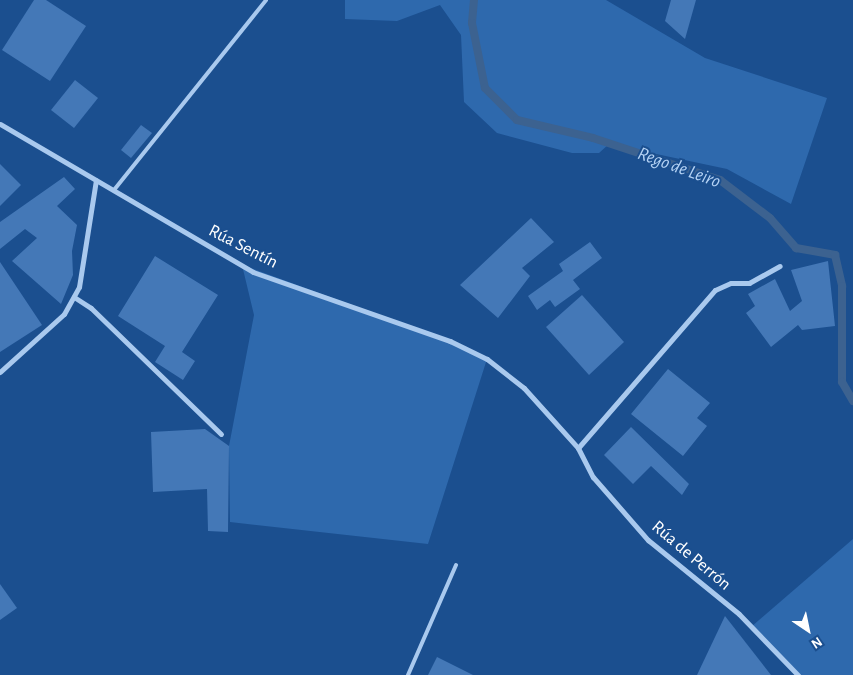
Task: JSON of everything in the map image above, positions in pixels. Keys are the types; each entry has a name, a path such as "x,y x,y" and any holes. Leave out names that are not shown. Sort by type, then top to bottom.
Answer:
{"street":[{"name":"Rúa Sentín","path":"0,124 253,272 415,328"},
{"path":"0,372 64,314 80,287 96,180"},
{"path":"578,448 715,290 731,283 750,283 780,266"},
{"path":"74,297 91,308 221,434"},
{"name":"Rúa de Perrón","path":"415,328 450,341 487,360 524,388 578,448 592,476 648,540 739,614 798,675"}],"lane":[{"path":"114,190 266,0"},
{"path":"408,675 456,565"}],"shaded area":[{"path":"345,0 606,0 705,58 827,98 791,204 727,169 609,144 599,153 572,153 497,133 464,102 461,35 440,5 397,21 345,19"},
{"path":"242,265 415,328 487,359 428,544 230,522 229,446 254,315"},
{"path":"853,539 853,675 798,675 751,627"}],"building":[{"path":"34,0 46,0 86,26 50,81 2,50"},
{"path":"671,0 696,0 685,39 665,21"},
{"path":"75,80 98,98 74,128 51,110"},
{"path":"141,125 152,133 131,158 121,150"},
{"path":"0,164 21,185 0,206"},
{"path":"64,177 75,189 57,206 77,225 72,251 73,275 61,304 12,261 37,238 25,229 0,249 0,222"},
{"path":"531,218 554,242 522,268 530,276 498,318 460,285"},
{"path":"590,242 602,258 573,280 580,289 555,307 550,300 537,310 528,296 563,271 559,264"},
{"path":"155,256 218,295 182,352 195,361 183,380 155,362 165,346 118,316"},
{"path":"828,261 835,326 802,330 798,325 771,347 746,313 755,306 748,294 775,279 790,311 802,301 791,270"},
{"path":"0,262 42,325 0,352"},
{"path":"582,295 624,342 589,375 546,327"},
{"path":"668,369 710,403 697,418 707,426 683,456 631,414"},
{"path":"631,427 689,484 682,495 651,466 633,484 604,455"},
{"path":"205,429 229,446 228,532 208,531 207,489 153,492 151,432"},
{"path":"0,584 17,608 0,620"},
{"path":"725,616 771,675 697,675"},
{"path":"437,657 473,675 428,675"}],"waterway":[{"name":"Rego de Leiro","path":"474,0 472,23 485,88 517,120 593,138 720,180 770,218 796,248 835,255 842,286 842,382 853,401"}]}
